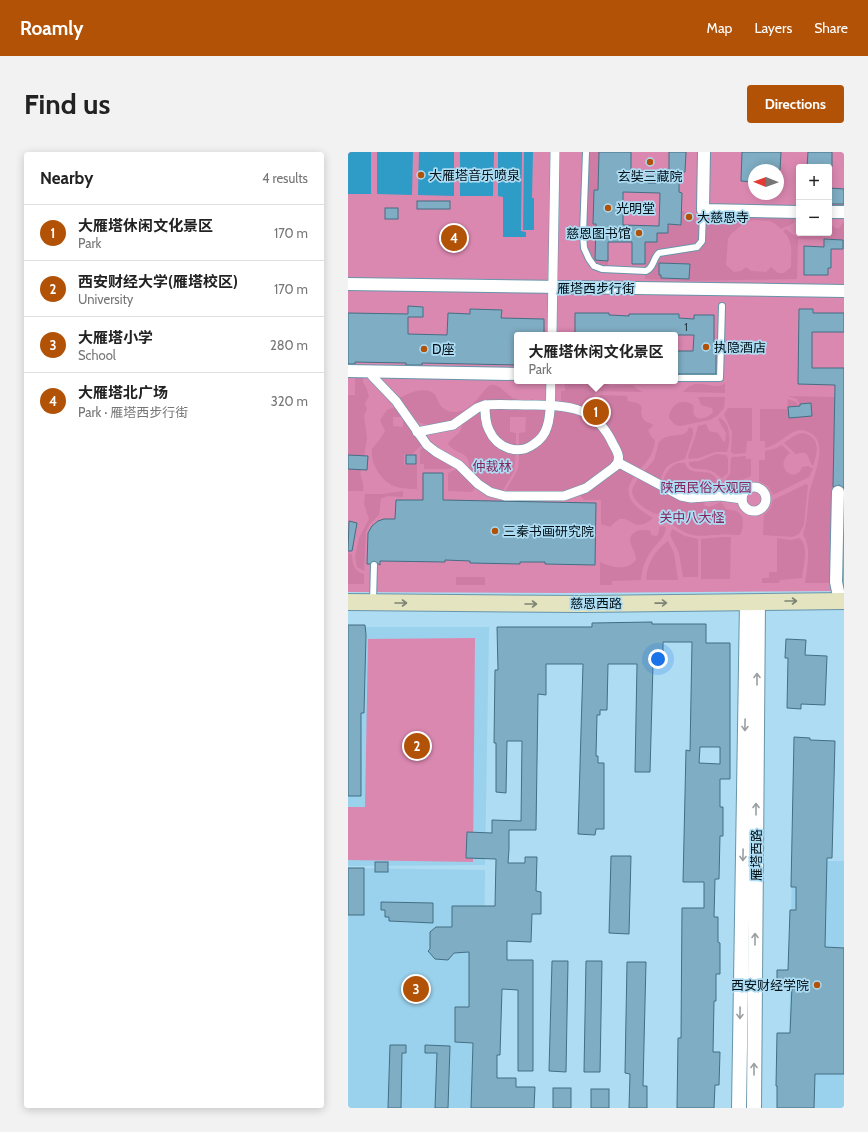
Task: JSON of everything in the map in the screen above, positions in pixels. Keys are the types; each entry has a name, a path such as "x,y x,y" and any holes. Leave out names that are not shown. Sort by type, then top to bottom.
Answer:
{"main road":[{"name":"慈恩西路","path":"348,602 558,604 842,601"}],"street":[{"path":"552,332 555,152"},
{"path":"704,152 703,210 796,212"},
{"path":"832,212 844,212"},
{"name":"雁塔西步行街","path":"348,284 844,291"},
{"path":"348,371 514,374"},
{"path":"369,371 396,401 417,432 431,449 459,465 483,489 498,495 564,496 586,488 619,463"},
{"path":"485,406 486,421 491,435 503,446 510,449 517,450 529,447 540,440 547,428 551,384"},
{"path":"417,432 453,425 476,408 485,406 550,406 573,408 591,416 607,433 612,441 619,463 674,492 687,497 720,496 742,499"},
{"path":"838,492 836,582 842,601"},
{"name":"雁塔西路","path":"739,1108 752,602"},
{"name":"雁塔西路","path":"752,602 754,1108"}],"lane":[{"path":"586,152 583,242 589,259 597,268 606,270 646,271 651,268 656,257 662,252 697,247 702,241 703,210"},
{"path":"678,378 720,378 722,306"},
{"path":"373,603 374,564"},
{"path":"842,601 844,588"}],"shaded area":[{"path":"348,152 371,152 371,194 348,194"},
{"path":"377,152 413,152 412,195 377,194"},
{"path":"419,152 454,152 454,196 418,195"},
{"path":"460,152 494,152 493,196 460,196"},
{"path":"498,152 522,152 521,231 526,232 526,237 503,237 503,197 498,196"},
{"path":"524,152 533,152 532,198 534,198 534,230 523,230"},
{"path":"348,627 489,627 485,865 348,866"},
{"name":"西安财经学院","path":"792,861 844,861 844,1108 788,1108"},
{"path":"348,868 485,870 482,1108 348,1108"}],"green space":[{"name":"陕西民俗大观园","path":"348,152 844,152 844,591 563,593 348,592"},
{"path":"588,152 599,152 598,180 606,190 594,190 593,224 602,225 596,236 595,261 608,261 608,267 599,266 593,262 587,248 585,233"},
{"path":"682,211 685,212 686,215 696,215 696,224 700,225 699,240 695,245 660,250 650,266 645,269 644,242 657,242 657,233 668,233 668,224 681,224"},
{"path":"705,213 795,216 794,223 781,229 769,221 753,220 743,224 731,234 728,239 726,265 734,272 741,271 746,267 751,271 766,272 771,267 778,273 784,273 791,267 791,252 789,239 783,231 786,229 799,237 832,236 832,226 837,229 844,221 844,243 843,240 798,239 797,279 689,281 645,279 645,273 652,270 659,256 662,254 698,249 704,242","holes":["659,264 690,264 689,279 661,278 661,275 659,275"]},
{"path":"355,376 363,377 363,382 369,396 365,404 367,409 364,416 367,438 364,456 348,455 348,395 355,395"},
{"path":"725,383 725,393 683,392 694,384 720,386"},
{"path":"565,384 608,384 610,386 632,385 642,392 598,391 586,410 561,403 561,391 565,391"},
{"path":"490,385 499,387 518,400 525,401 533,399 533,404 499,403 460,419 430,426 419,422 412,417 398,399 415,392 425,390 433,393 441,406 447,411 459,412 470,407"},
{"path":"600,395 627,396 628,401 641,406 641,414 643,418 652,424 653,426 648,430 652,438 655,440 652,453 639,470 622,461 590,412"},
{"path":"788,396 835,397 831,583 805,583 808,552 806,540 803,534 807,519 809,495 818,463 819,446 817,439 811,433 800,430 765,448 765,441 760,441 760,409 787,409 788,399 796,402 798,406 788,407 789,418 812,416 811,403 800,404 800,406 797,399"},
{"path":"698,397 725,397 724,408 717,416 710,420 680,426 675,425 669,418 670,413 671,409 680,402 693,405 694,415 699,418 707,417 713,412 712,408 701,405"},
{"path":"488,407 546,408 549,417 535,442 519,446 519,433 525,432 526,417 510,417 510,432 516,433 516,445 514,448 492,433"},
{"path":"397,408 404,415 401,417 393,417 393,426 403,427 403,419 405,417 423,444 412,454 404,454 404,465 417,465 417,489 399,488 389,484 377,471 373,460 372,449 385,431 380,420 387,410"},
{"name":"仲裁林","path":"480,408 485,425 516,453 514,471 502,492 493,491 469,470 468,459 466,456 448,444 461,429 462,421"},
{"path":"728,408 752,408 752,441 747,441 746,453 734,454 731,452 732,432 724,414"},
{"path":"552,410 579,412 602,430 616,459 598,477 569,492 506,492 518,469 519,454 534,446"},
{"path":"720,418 724,420 728,428 729,443 727,452 715,452 699,458 689,459 688,456 698,426 706,424 709,431 718,433 725,442 726,433 718,419"},
{"path":"689,427 693,429 693,435 685,459 666,467 660,481 643,473 654,460 659,442 663,438 685,434"},
{"path":"802,433 812,437 815,441 817,450 813,466 807,454 796,454 784,443 794,436"},
{"path":"782,445 790,453 785,458 783,464 787,472 795,474 799,472 802,467 808,466 813,469 809,477 773,495 768,486 759,481 759,460 765,460 765,451"},
{"path":"425,446 457,466 449,469 424,469 424,464 420,464 420,450"},
{"path":"716,454 726,455 728,458 728,473 722,478 714,472 705,469 695,469 689,465 689,462 699,461"},
{"path":"746,456 746,459 751,459 751,476 736,482 731,487 729,495 723,494 722,484 730,474 731,458"},
{"name":"陕西民俗大观园","path":"679,463 685,463 688,469 693,471 710,473 715,476 720,494 688,495 662,483 668,470"},
{"path":"618,467 636,474 631,481 629,494 635,505 653,518 647,523 638,525 628,520 620,519 610,527 601,524 601,500 584,500 579,494"},
{"path":"459,468 476,486 472,492 448,491 448,473"},
{"path":"348,469 361,469 363,491 348,491"},
{"name":"关中八大怪","path":"640,476 676,496 706,499 704,505 709,507 721,502 726,509 736,511 741,515 743,525 740,535 696,536 681,530 670,521 666,512 657,514 653,513 641,506 635,499 632,491"},
{"path":"806,484 808,485 804,525 799,534 792,537 763,535 764,515 770,509 773,500"},
{"path":"403,491 403,497 387,496 381,499 379,515 369,525 366,532 364,571 357,567 355,557 359,538 369,519 364,504 365,494 383,494"},
{"path":"660,526 666,527 664,534 647,557 641,580 612,581 612,585 600,585 600,562 614,567 628,566 636,560 630,539 631,536 638,531 644,530 651,531 651,535 656,536 658,535"},
{"path":"672,529 685,536 698,539 698,577 683,577 679,553 670,535"},
{"path":"731,537 730,579 701,579 701,539"},
{"path":"777,538 791,540 799,538 802,541 805,556 802,578 780,580 779,583 762,583 762,578 769,578 769,572 777,572"},
{"path":"668,541 674,553 678,580 646,580 652,558"},
{"path":"348,552 352,555 353,564 356,569 364,574 364,584 348,584"},
{"path":"456,577 485,577 485,585 456,585"},
{"path":"475,638 473,862 348,860 348,807 365,807 368,639"}],"building":[{"path":"599,152 631,152 631,179 648,179 648,183 669,183 669,152 686,152 685,172 679,172 679,192 682,193 681,225 668,224 668,233 657,233 657,242 645,242 645,264 632,264 632,242 608,242 608,261 595,260 596,224 593,224 594,190 598,190","holes":["623,192 660,193 659,226 623,225"]},
{"path":"742,152 781,152 780,164 748,164 748,182 741,181"},
{"path":"808,152 832,152 832,164 807,164"},
{"path":"832,188 844,189 844,204 832,204"},
{"path":"417,201 450,201 450,209 417,209"},
{"path":"385,208 398,208 398,219 385,219"},
{"path":"824,239 843,240 843,249 831,249 831,268 828,268 828,275 804,275 804,246 824,247"},
{"path":"659,263 690,264 689,279 661,278 661,275 659,275"},
{"name":"D座","path":"408,306 423,307 423,317 408,317 408,334 447,335 448,313 470,314 470,309 502,310 501,318 544,319 544,332 514,332 514,365 422,363 422,365 406,365 406,363 355,362 355,364 348,364 348,313 408,314"},
{"path":"799,309 813,309 813,313 844,313 844,332 812,332 812,368 844,368 844,488 839,485 833,487 835,385 798,384"},
{"path":"575,313 609,313 609,315 629,316 629,314 679,314 679,318 694,319 694,315 714,315 716,374 678,374 678,351 693,351 694,335 678,335 678,332 575,332"},
{"path":"811,403 812,416 789,418 788,407"},
{"path":"348,455 368,456 367,470 348,469"},
{"path":"406,455 416,455 416,464 406,464"},
{"path":"423,473 443,473 443,500 596,503 595,565 545,564 545,562 520,562 520,564 470,563 470,561 445,560 445,562 380,561 380,565 374,561 367,564 368,533 372,526 378,521 384,519 395,519 396,500 423,500"},
{"path":"349,521 357,523 352,551 348,551"},
{"path":"652,622 652,624 706,624 706,643 730,643 730,779 720,779 720,807 723,807 723,836 720,836 719,879 715,879 714,917 718,917 720,974 716,974 713,1052 720,1052 719,1085 715,1085 714,1108 677,1108 678,1038 681,1038 682,908 704,908 704,882 683,882 686,750 690,751 692,642 663,642 663,664 653,664 650,772 635,772 637,664 608,664 607,710 600,710 600,715 597,715 596,756 598,756 598,763 604,763 604,829 596,829 595,835 578,834 583,664 546,664 546,695 538,694 536,830 509,830 508,863 525,863 525,857 537,857 536,891 541,892 541,914 532,914 531,942 507,941 507,960 533,960 533,1071 518,1071 518,990 502,989 500,1055 497,1055 497,1078 516,1078 516,1087 535,1087 534,1108 471,1108 473,1043 455,1042 455,1007 469,1007 469,952 454,953 448,960 435,959 428,951 430,949 430,932 436,927 452,927 452,906 495,906 496,859 466,858 467,832 492,833 492,820 521,821 522,741 507,741 506,793 496,792 496,743 494,743 495,670 498,670 497,627 592,627 592,623","holes":["700,747 720,747 720,764 699,763"]},
{"path":"348,625 365,625 366,635 364,713 361,713 361,796 348,796"},
{"path":"786,639 806,640 805,655 827,656 825,705 801,704 801,709 787,708 788,658 785,658"},
{"name":"西安财经学院","path":"794,737 810,738 810,740 835,741 832,858 827,858 825,947 844,948 844,1074 815,1074 814,1108 777,1108 777,1033 790,1033 792,986 777,986 777,970 788,970 790,910 796,910 796,887 791,887"},
{"path":"611,856 631,856 629,934 609,933"},
{"path":"375,862 388,862 388,872 375,872"},
{"path":"348,868 364,868 364,915 348,915"},
{"path":"381,902 433,903 433,923 389,921 389,917 385,917 385,910 381,910"},
{"path":"552,961 568,961 566,1072 549,1071"},
{"path":"586,961 602,961 600,1072 584,1072"},
{"path":"627,962 646,962 643,1086 647,1086 647,1108 629,1108 630,1074 625,1073"},
{"path":"390,1045 406,1045 406,1053 402,1053 401,1108 388,1108"},
{"path":"425,1045 450,1046 448,1108 435,1108 437,1053 425,1053"},
{"path":"553,1088 571,1088 571,1108 553,1108"},
{"path":"591,1089 609,1089 609,1108 591,1108"}],"place":[{"name":"玄奘三藏院","path":"650,162"},
{"name":"大雁塔音乐喷泉","path":"421,175"},
{"name":"光明堂","path":"608,208"},
{"name":"大慈恩寺","path":"689,217"},
{"name":"慈恩图书馆","path":"639,233"},
{"name":"大雁塔北广场","path":"454,238"},
{"name":"执隐酒店","path":"706,347"},
{"name":"D座","path":"424,349"},
{"name":"大雁塔休闲文化景区","path":"596,412"},
{"name":"三秦书画研究院","path":"495,531"},
{"name":"西安财经大学(雁塔校区)","path":"417,746"},
{"name":"西安财经学院","path":"817,985"},
{"name":"大雁塔小学","path":"416,989"}]}
